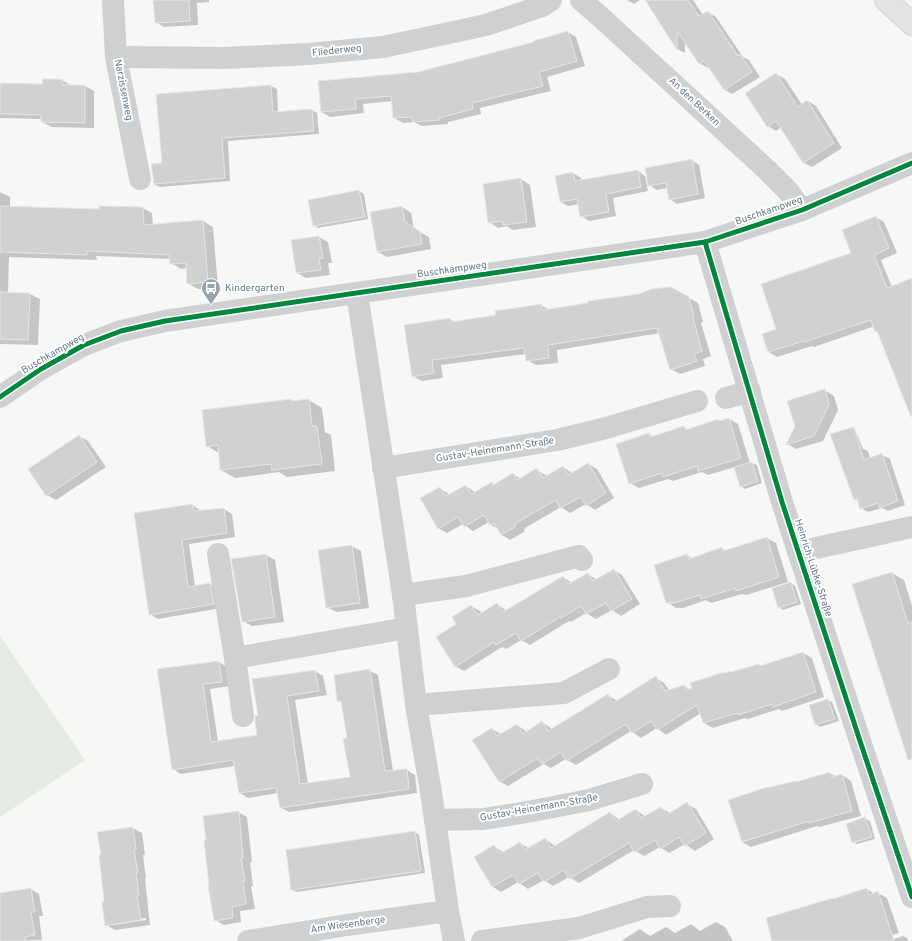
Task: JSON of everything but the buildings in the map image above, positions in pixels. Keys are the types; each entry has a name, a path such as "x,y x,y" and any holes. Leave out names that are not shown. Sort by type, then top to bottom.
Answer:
{"main road":[{"path":"886,0 912,24"}],"street":[{"name":"Narzissenweg","path":"113,0 116,57 140,179"},
{"name":"Fliederweg","path":"116,57 225,58 309,54 383,47 486,25 542,6 551,0"},
{"name":"An den Berken","path":"581,0 606,21 767,170 788,191 802,210"},
{"name":"Buschkampweg","path":"0,397 41,369 84,344 121,331 166,321 705,242 802,210 912,163"},
{"name":"Heinrich-Lübke-Straße","path":"705,242 782,502 912,897"},
{"path":"357,293 403,595 416,705 454,941"},
{"path":"726,398 750,391"},
{"name":"Gustav-Heinemann-Straße","path":"383,468 557,440 606,428 697,401"},
{"path":"798,552 912,527"},
{"path":"218,554 243,716"},
{"path":"403,595 466,586 579,556 582,560"},
{"path":"235,658 407,628"},
{"path":"416,705 564,693 609,669"},
{"name":"Gustav-Heinemann-Straße","path":"435,820 484,819 533,811 589,800 642,784"},
{"path":"482,941 579,928 647,907 670,906"},
{"name":"Am Wiesenberge","path":"248,941 347,924 448,911"}],"shaded area":[{"path":"0,636 85,760 0,817"}],"cycle path":[{"path":"0,397 41,369 84,345 121,331 165,321 705,242 802,210 912,163"},
{"path":"705,242 782,502 912,897"}],"place":[{"name":"Kindergarten","path":"211,305"}]}
